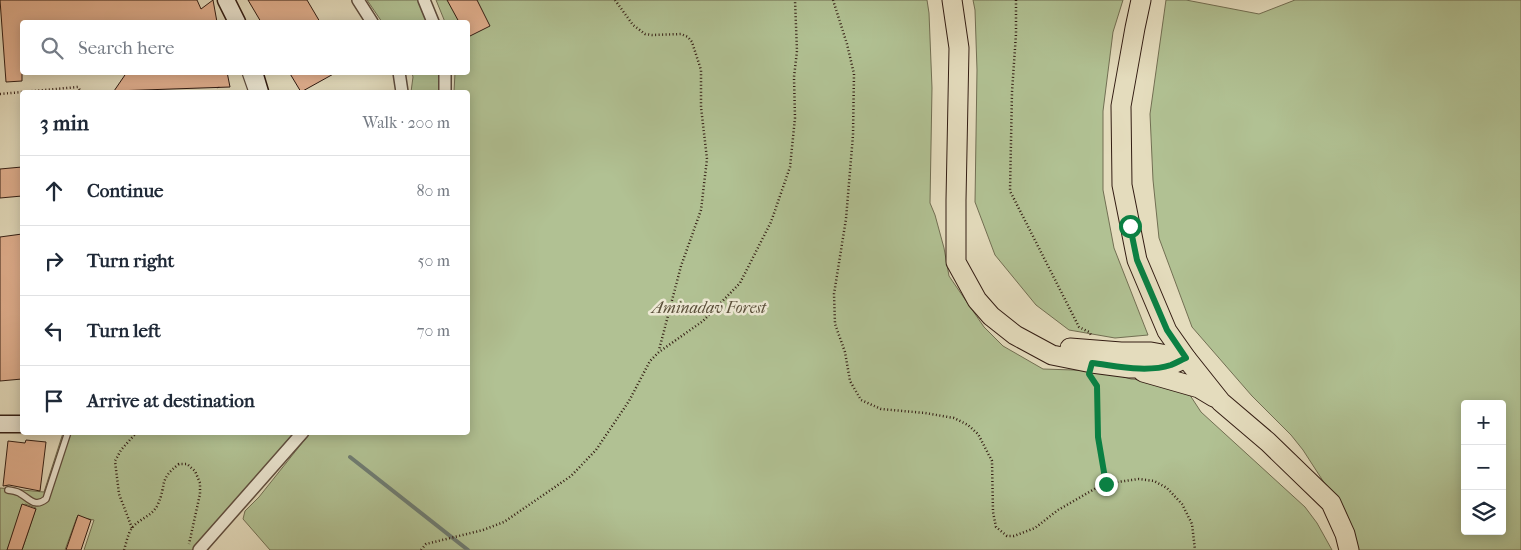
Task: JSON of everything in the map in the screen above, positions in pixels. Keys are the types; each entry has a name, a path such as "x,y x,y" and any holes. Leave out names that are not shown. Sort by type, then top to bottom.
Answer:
{"main road":[{"path":"952,0 959,48 956,262 989,300 1019,326 1044,340 1199,388 1222,402"},
{"path":"1141,0 1122,106 1122,185 1137,260 1167,330 1186,358 1222,402 1268,442 1331,503 1345,534 1349,550"},
{"path":"1093,356 1151,352 1186,358"},
{"path":"1130,368 1152,368 1170,365 1186,358"}],"street":[{"path":"358,0 371,20"},
{"path":"424,0 432,20"},
{"path":"255,75 259,90"},
{"path":"399,75 402,90"},
{"path":"445,75 446,90"},
{"path":"0,424 20,424"},
{"path":"199,550 300,435"}],"lane":[{"path":"246,75 251,90"},
{"path":"8,490 20,493 35,503 40,503 46,499 67,435"}],"path":[{"path":"615,0 633,25 645,34 681,34 688,37 692,42 701,70 701,107 707,159 701,210 680,266 659,352"},
{"path":"421,550 426,544 483,530 504,522 571,476 596,450 629,400 650,361 659,352 703,321 740,283 771,222 790,168 795,118 794,77 797,51 795,0"},
{"path":"832,0 847,44 854,74 853,135 846,219 834,294 835,324 845,352 850,381 861,400 881,409 954,418 968,425 978,434 992,461 993,512 996,527 1007,536 1014,536 1035,528 1058,510 1106,484 1139,479 1154,481 1167,488 1182,504 1192,524 1195,550"},
{"path":"1016,0 1010,191 1079,327 1089,332 1093,340 1093,356 1089,374 1097,386 1098,437 1106,484"},
{"path":"45,90 78,87 80,90"},
{"path":"0,94 20,92"},
{"path":"132,528 119,494 116,461 121,450 134,435"},
{"path":"124,550 132,528 153,512 158,504 164,480 169,471 179,464 187,464 195,471 200,483 200,494 188,550"}],"green space":[{"path":"367,0 420,0 428,20 381,20"},
{"name":"Aminadav Forest","path":"436,0 927,0 932,88 930,203 944,248 949,276 984,327 1003,346 1043,369 1104,371 1131,379 1182,383 1201,412 1305,507 1317,523 1332,550 270,550 243,519 245,511 259,497 308,435 470,435 470,90 454,90 455,75 470,75 470,20 444,20"},
{"path":"973,0 1123,0 1113,32 1103,111 1103,190 1114,248 1148,335 1115,338 1069,330 1036,305 995,255 975,202 977,70"},
{"path":"1166,0 1186,0 1259,14 1295,0 1521,0 1521,550 1357,550 1345,515 1303,450 1291,435 1252,396 1192,327 1159,238 1153,180 1150,114"},
{"path":"412,75 441,75 442,90 411,90"},
{"path":"62,435 294,435 194,550 84,550 94,520 77,517 65,550 22,550 36,508 25,504 7,550 0,550 0,488 44,492"}],"building":[{"path":"0,0 197,0 201,9 213,0 217,20 20,20 20,75 22,75 22,81 6,82"},
{"path":"248,0 307,0 319,20 260,20"},
{"path":"447,0 477,0 490,26 470,36 470,20 458,20"},
{"path":"125,75 228,75 230,87 143,90 115,90"},
{"path":"291,75 332,75 305,90 300,90"},
{"path":"20,167 20,196 0,198 0,169"},
{"path":"20,234 20,379 0,381 0,237"},
{"path":"26,440 46,442 40,491 9,485 3,486 8,441 25,443"},
{"path":"22,504 36,509 22,550 7,550"},
{"path":"78,515 91,520 81,550 66,550"}],"waterway":[{"path":"350,457 468,550"}],"route":[{"path":"1106,484 1098,437 1097,386 1089,374 1092,363 1130,368 1152,368 1170,365 1186,358 1167,330 1137,260 1130,226"}]}
